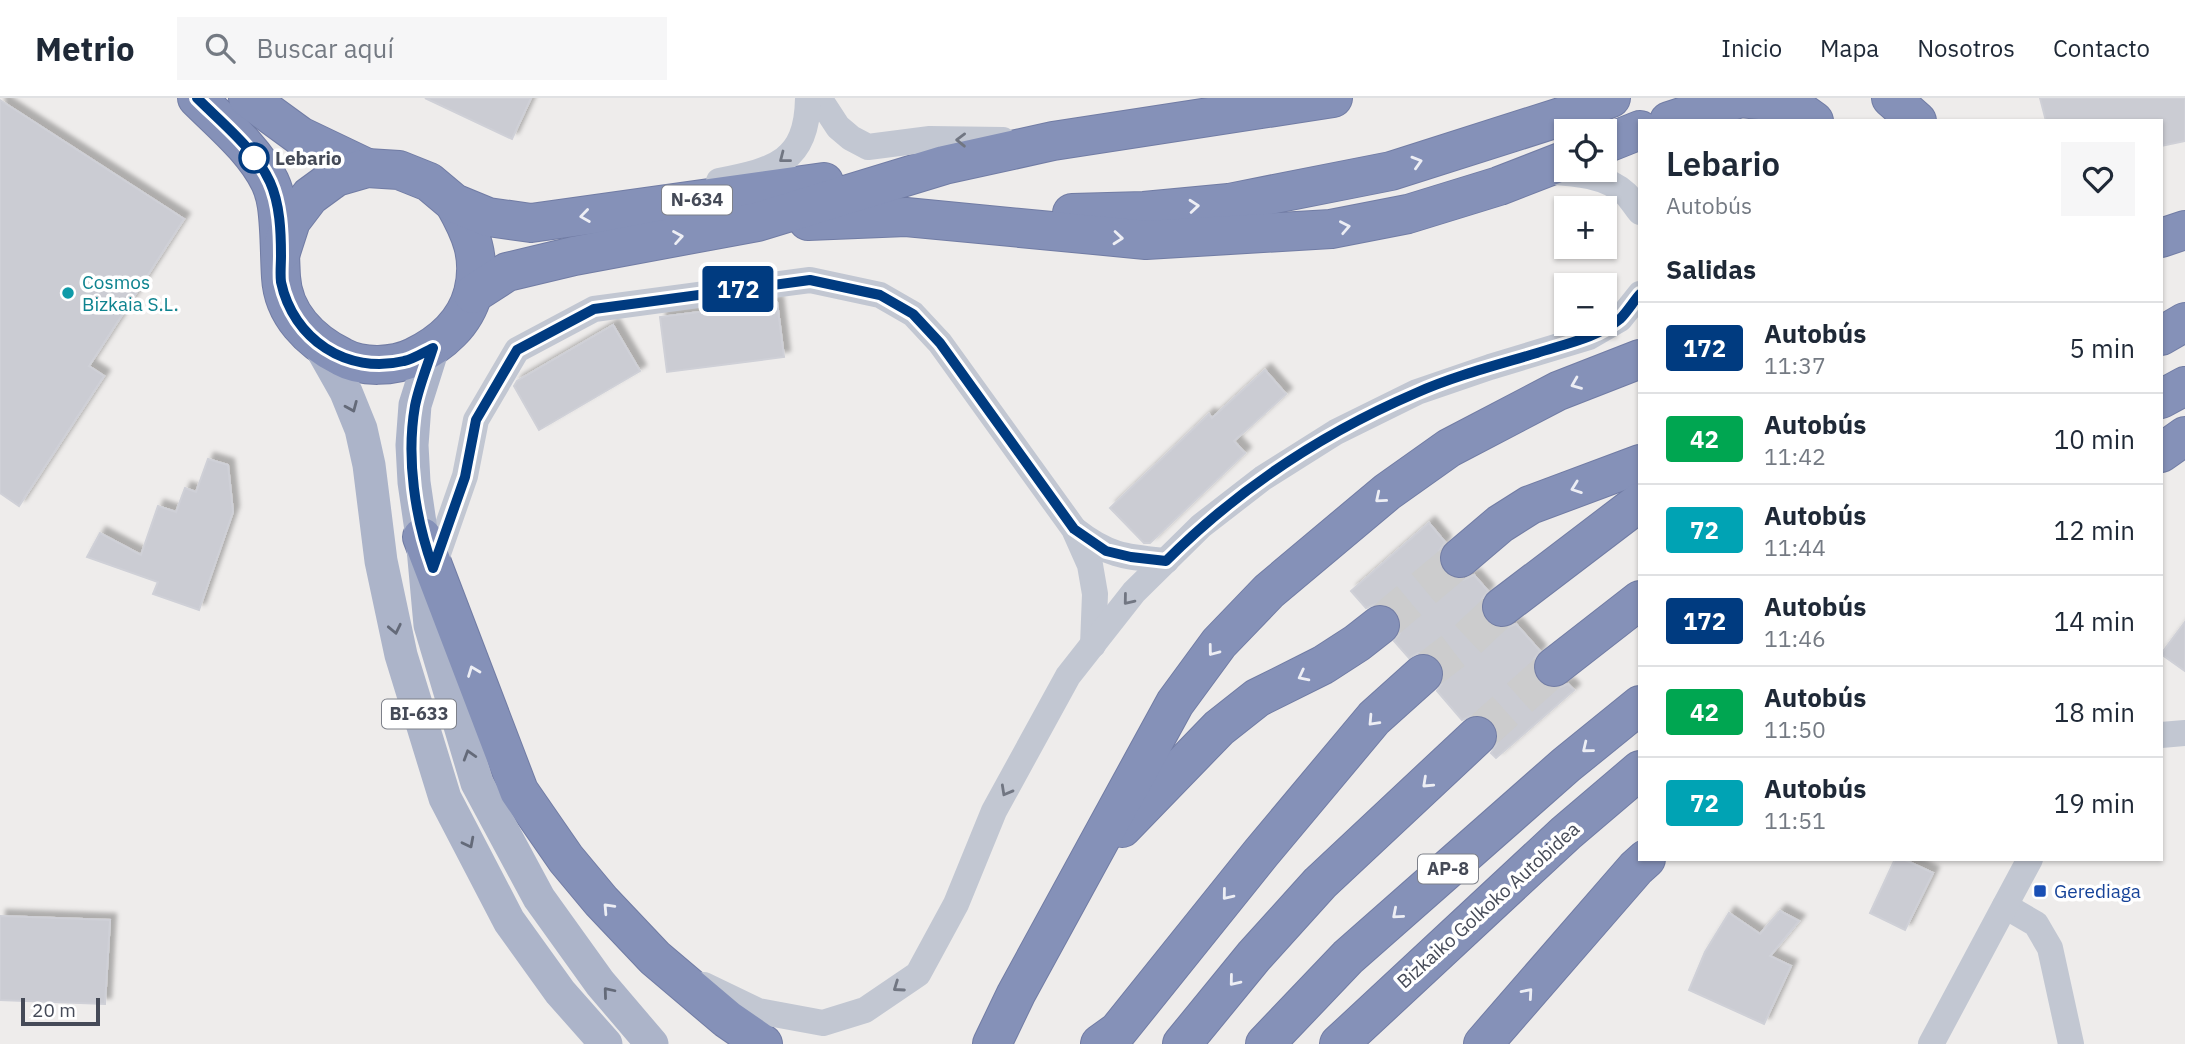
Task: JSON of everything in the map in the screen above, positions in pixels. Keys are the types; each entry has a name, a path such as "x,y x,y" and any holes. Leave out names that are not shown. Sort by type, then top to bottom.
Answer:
{"highway":[{"name":"N-634","path":"197,98 260,165 270,183 277,204 281,279 288,305 301,328 320,346 347,360 377,365 406,361 433,348 458,324 473,294 477,262 470,230 454,203"},
{"name":"N-634","path":"248,98 300,136 367,168"},
{"name":"N-634","path":"281,252 291,221 310,196 336,177 367,168 400,170 429,182 454,203 488,217 531,223 944,165 1053,141 1334,98"},
{"path":"757,222 1144,211 1229,203 1391,171 1567,115 1611,98"},
{"path":"1891,98 1915,119"},
{"path":"1676,119 1741,99 1789,103 1811,119"},
{"path":"1617,140 1638,131"},
{"name":"N-634","path":"473,294 507,272 575,256 757,222 944,165"},
{"path":"906,217 1146,240 1331,229 1408,214 1554,165"},
{"path":"2163,237 2185,230"},
{"path":"2163,335 2185,322"},
{"path":"992,1044 1016,994 1175,703 1219,643 1269,591 1387,492 1449,448 1558,391 1638,360"},
{"path":"2163,398 2185,386"},
{"path":"2163,452 2185,436"},
{"path":"1460,558 1500,524 1530,505 1638,465"},
{"path":"1502,607 1638,504"},
{"path":"428,552 519,791 566,859 655,958 727,1019 764,1044"},
{"path":"1554,667 1638,602"},
{"path":"1068,899 1112,839 1219,728 1257,698 1323,665 1380,625"},
{"path":"1100,1044 1118,1031 1374,718 1423,674"},
{"name":"AP-8","path":"1265,1044 1348,957 1566,765 1638,707"},
{"path":"1182,1044 1254,956 1320,883 1477,736"},
{"name":"Bizkaiko Golkoko Autobidea","path":"1339,1044 1517,879 1638,772"},
{"path":"1483,1044 1644,861"}],"main road":[{"name":"BI-633","path":"320,346 346,391 361,429 369,465 381,561 401,655 446,798 509,922 560,992 606,1044"},
{"name":"BI-633","path":"433,348 415,405 412,445 428,552 430,625 477,783 539,898 600,983 652,1044"}],"street":[{"path":"641,208 686,187 746,176 781,163 799,146 808,123 808,98"},
{"path":"819,98 838,127 868,147 930,139 1053,141"},
{"path":"1605,182 1625,193 1638,209"},
{"path":"428,552 465,477 476,420 517,350 594,309 810,280 880,295 913,314 940,343 1074,529 1090,565 1096,594 1093,645"},
{"path":"655,958 758,1011 823,1023 864,1010 918,974 956,904 994,811 1068,676 1134,592 1201,526 1263,478 1336,432 1417,392 1589,337 1620,318 1638,296"},
{"path":"1074,529 1106,551 1166,561"},
{"path":"2163,735 2185,733"},
{"path":"1931,1044 2029,861"},
{"path":"2005,906 2036,924 2050,948 2071,1044"}],"building":[{"path":"425,98 531,98 512,139"},
{"path":"2040,98 2185,98 2185,141 2163,146 2163,119 2045,119"},
{"name":"Cosmos Bizkaia S.L.","path":"0,100 184,219 89,366 104,376 19,506 0,493"},
{"path":"777,302 784,357 667,372 660,317"},
{"path":"613,325 640,371 539,430 514,386 517,381"},
{"path":"1265,370 1286,394 1234,441 1245,453 1150,543 1144,543 1110,508 1209,414 1212,418"},
{"path":"208,459 228,465 233,512 199,610 153,594 158,582 87,557 100,533 141,555 158,506 176,512 185,488 196,492"},
{"path":"1429,523 1445,542 1439,551 1438,561 1444,573 1463,580 1474,575 1488,591 1482,599 1480,609 1485,621 1504,629 1516,624 1540,651 1534,659 1532,669 1537,681 1545,687 1556,689 1568,684 1574,690 1496,758 1491,753 1498,742 1498,730 1493,722 1483,715 1473,715 1462,720 1437,691 1444,680 1444,669 1440,660 1429,653 1418,653 1409,658 1394,641 1400,633 1402,623 1397,611 1378,603 1366,608 1351,591"},
{"path":"2185,622 2185,671 2163,655 2163,651"},
{"path":"1894,861 1907,861 1933,873 1905,930 1870,913"},
{"path":"1780,911 1799,921 1770,956 1791,966 1764,1024 1689,990 1705,952 1729,913 1760,934"},
{"path":"0,916 110,920 105,1004 0,1000"}],"tunnel":[{"path":"1380,625 1460,558"},
{"path":"1423,674 1466,641 1502,607"},
{"path":"1477,736 1554,667"}],"bus line":[{"name":"172","path":"197,98 260,165 270,183 277,204 281,279 288,305 301,328 320,346 347,360 377,365 406,361 433,348 415,405 412,445 422,537 433,568 465,477 476,420 517,350 594,309 810,280 880,295 913,314 940,343 1074,529 1106,551 1166,561 1201,526 1263,478 1336,432 1417,392 1589,337 1620,318 1638,296"}],"place":[{"name":"Lebario","path":"254,158"},
{"name":"Cosmos Bizkaia S.L.","path":"68,293"},
{"name":"Gerediaga","path":"2040,891"}]}
